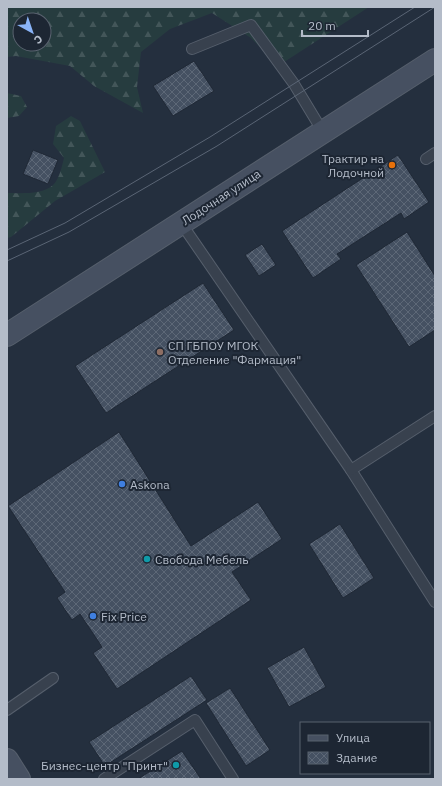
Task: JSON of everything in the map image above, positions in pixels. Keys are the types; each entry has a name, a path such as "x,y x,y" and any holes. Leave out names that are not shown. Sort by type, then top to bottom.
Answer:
{"street":[{"name":"Лодочная улица","path":"7,335 435,60"},
{"path":"7,760 19,779"}],"lane":[{"path":"192,49 251,25 297,89 323,132"},
{"path":"426,159 435,153"},
{"path":"181,223 351,470 435,602"},
{"path":"351,470 435,416"},
{"path":"7,710 53,678"},
{"path":"104,779 195,720 233,779"}],"green space":[{"path":"7,7 369,7 278,66 251,38 212,13 170,29 141,52 137,87 143,113 94,86 70,66 16,56 7,57"},
{"path":"7,93 21,96 27,107 19,116 7,118"},
{"path":"71,116 80,121 105,172 55,201 11,237 7,238 7,193 37,192 48,188 55,183 60,173 64,158 53,144 56,126"}],"building":[{"path":"194,61 214,91 173,116 153,86"},
{"path":"33,150 58,160 48,184 23,174"},
{"path":"398,155 429,202 404,219 401,213 337,254 341,259 313,278 282,231"},
{"path":"407,232 435,276 435,330 409,347 356,265"},
{"path":"262,244 276,265 259,276 245,255"},
{"name":"СП ГБПОУ МГОК Отделение \"Фармация\"","path":"203,283 234,330 106,413 75,366"},
{"name":"Свобода Мебель","path":"119,432 191,546 258,502 282,539 232,572 251,600 117,689 93,653 102,647 80,614 72,620 57,598 65,592 8,506"},
{"path":"340,524 374,578 343,598 309,544"},
{"path":"304,647 326,687 289,707 267,668"},
{"path":"191,676 207,700 105,766 89,742"},
{"path":"230,688 270,750 246,766 206,703"},
{"name":"Бизнес-центр \"Принт\"","path":"182,751 201,779 138,779"}],"tram line":[{"path":"7,250 65,223 210,137 415,7"},
{"path":"7,261 69,232 217,146 435,7"}],"place":[{"name":"Трактир на Лодочной","path":"392,165"},
{"name":"СП ГБПОУ МГОК Отделение \"Фармация\"","path":"160,352"},
{"name":"Askona","path":"122,484"},
{"name":"Свобода Мебель","path":"147,559"},
{"name":"Fix Price","path":"93,616"},
{"name":"Бизнес-центр \"Принт\"","path":"176,765"}]}
